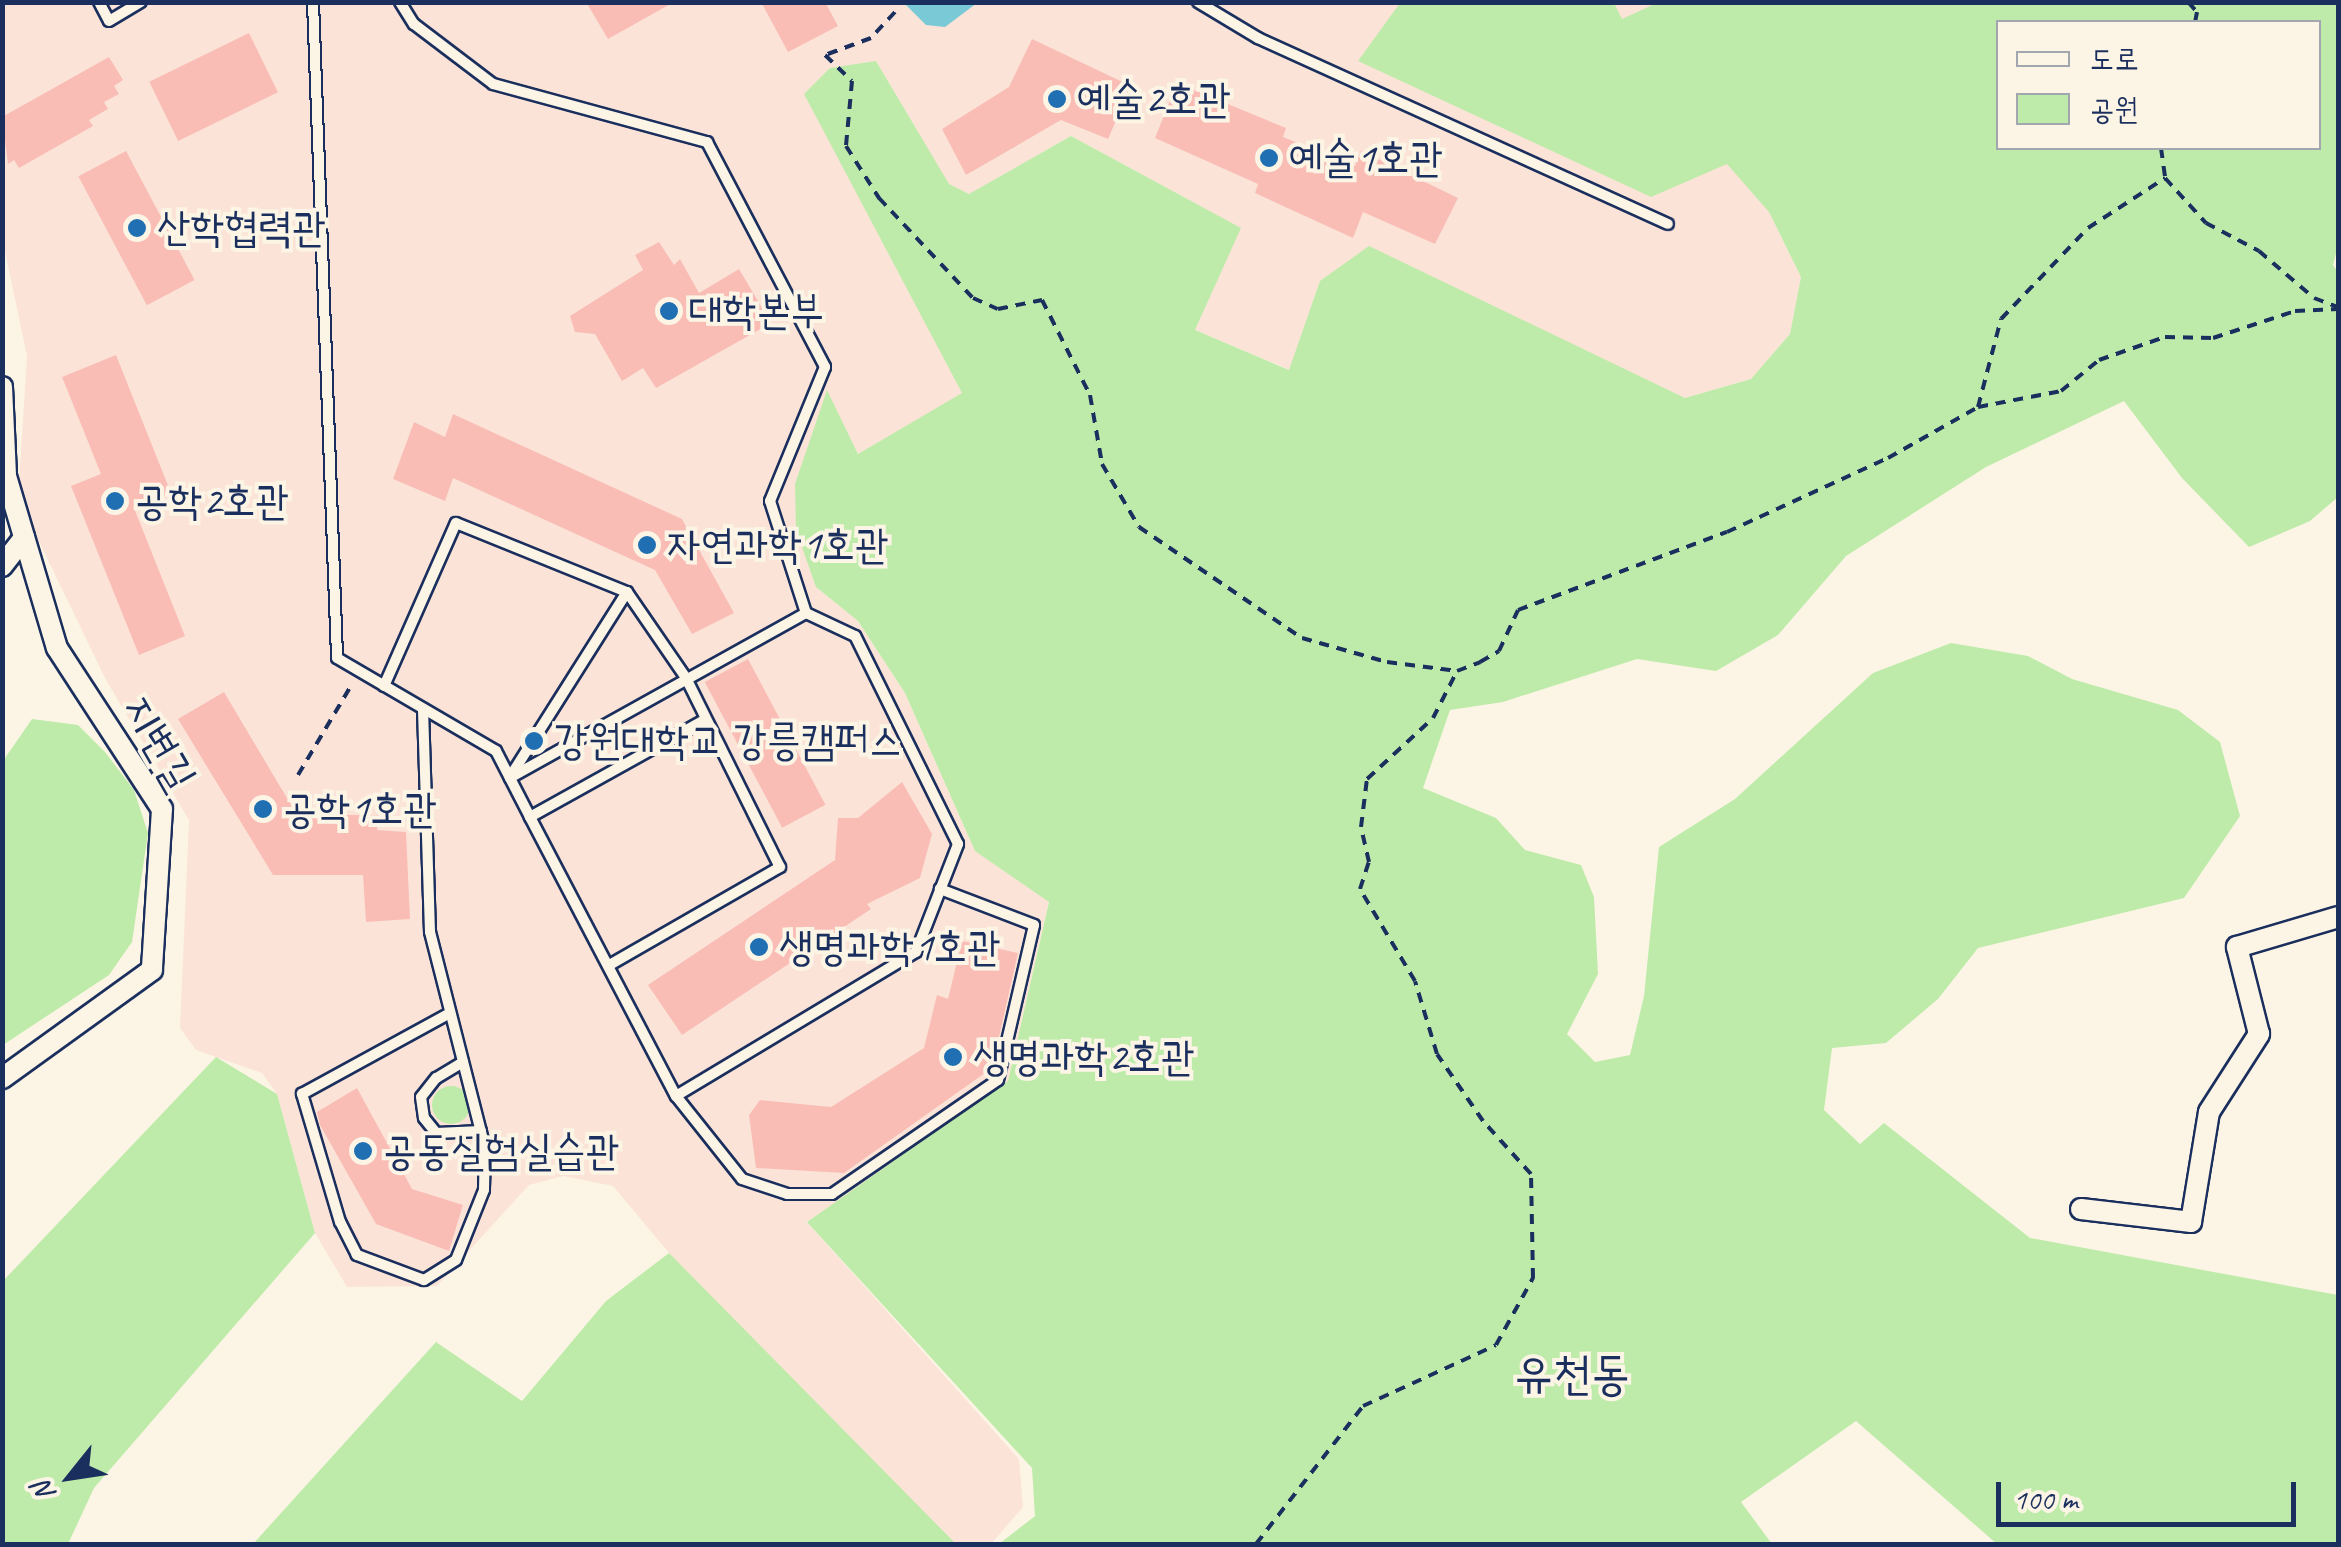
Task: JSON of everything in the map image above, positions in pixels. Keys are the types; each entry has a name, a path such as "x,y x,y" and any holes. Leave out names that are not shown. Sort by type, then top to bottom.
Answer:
{"street":[{"name":"지변길","path":"2,387 6,476 56,648 162,809 152,970 2,1078"},
{"path":"2,566 24,538"},
{"path":"2080,1209 2191,1222 2210,1112 2259,1034 2236,947 2338,917"}],"lane":[{"path":"99,2 109,21 142,2"},
{"path":"313,2 336,658 496,751 676,1096 742,1179 788,1194 832,1194 998,1080 1034,926 940,889"},
{"path":"400,2 414,24 493,84 707,142 825,367 770,501 806,612 854,636 958,844 916,952 676,1096"},
{"path":"1198,2 1258,38 1668,224"},
{"path":"384,686 456,523 628,592 686,678 780,867 608,966"},
{"path":"510,778 628,592"},
{"path":"510,778 806,612"},
{"path":"423,709 430,932 481,1131 484,1190 456,1260 424,1280 357,1254 340,1222 302,1094 450,1013"},
{"path":"530,817 706,719"},
{"path":"463,1062 436,1078 422,1097 424,1118 436,1133 481,1131"}],"path":[{"path":"894,12 871,38 825,55 856,93 846,146 890,212 973,298 998,309 1042,300 1090,395 1102,464 1138,527 1302,638 1387,662 1457,671 1500,651 1518,610 1727,532 1888,458 1978,406 2061,391 2099,360 2165,338 2214,338 2295,311 2338,309"},
{"path":"2161,150 2165,178 2206,223 2259,251 2314,298 2338,309"},
{"path":"1978,406 2001,320 2088,228 2165,178"},
{"path":"298,774 359,671"},
{"path":"1256,1544 1363,1406 1496,1344 1533,1278 1531,1174 1483,1121 1437,1054 1415,981 1360,889 1369,862 1361,827 1367,779 1433,718 1457,671"}],"shaded area":[{"name":"강원대학교 강릉캠퍼스","path":"2,3 2132,3 1996,20 1769,212 1801,277 1790,334 1751,379 1685,398 1320,281 1290,370 1195,330 1240,228 1071,136 970,194 949,185 876,61 962,394 858,454 827,391 816,587 858,621 905,693 975,851 1049,901 1008,1081 807,1222 1019,1459 1023,1507 991,1544 955,1544 740,1338 613,1186 563,1176 529,1185 437,1286 347,1287 315,1233 277,1094 262,1073 196,1050 180,1028 189,820 106,680 18,498 27,356 3,242"}],"green space":[{"path":"1400,3 1614,3 1622,19 1657,3 2338,3 2338,245 2333,265 2338,272 2338,497 2310,521 2249,547 2182,478 2124,401 1986,467 1846,556 1778,635 1716,671 1637,659 1503,702 1450,710 1423,788 1496,818 1525,850 1581,865 1594,897 1598,974 1567,1034 1595,1062 1630,1055 1644,996 1659,847 1735,799 1873,673 1951,643 2028,656 2072,679 2178,710 2220,742 2240,816 2184,898 1978,948 1938,999 1886,1043 1832,1048 1824,1110 1860,1144 1884,1123 2030,1238 2338,1295 2338,1544 1997,1544 1856,1421 1741,1502 1772,1544 999,1544 1035,1516 1032,1468 807,1222 1008,1081 1049,902 975,851 905,693 858,621 816,587 796,530 795,484 827,390 858,454 962,393 804,94 830,68 876,61 949,184 969,194 1071,136 1241,228 1195,330 1289,370 1320,281 1369,246 1685,398 1751,379 1790,334 1801,277 1769,212 1727,164 1651,197 1358,61"},
{"path":"32,719 78,725 134,790 148,833 132,942 109,975 3,1045 3,761"},
{"path":"216,1057 277,1094 315,1233 94,1488 68,1544 3,1544 3,1281"},
{"path":"451,1086 464,1092 470,1105 464,1118 451,1124 438,1118 432,1105 438,1092"},
{"path":"669,1253 956,1544 253,1544 436,1342 522,1401 606,1301"}],"water":[{"path":"904,3 977,3 945,27 926,25"}],"building":[{"path":"586,2 674,2 608,39"},
{"path":"761,2 825,2 838,26 788,52"},
{"path":"249,33 278,92 178,141 149,82"},
{"name":"예술2호관","path":"1032,39 1131,86 1108,139 1061,120 966,175 942,129 1009,87"},
{"path":"109,57 123,80 114,86 119,94 104,102 108,109 89,120 93,126 19,168 14,160 8,164 2,117"},
{"name":"예술1호관","path":"1177,83 1286,128 1283,137 1355,166 1361,151 1458,198 1435,244 1363,212 1353,238 1255,193 1258,184 1155,138"},
{"name":"산학협력관","path":"126,151 195,280 147,305 78,176"},
{"name":"대학본부","path":"659,242 674,265 680,259 699,293 739,269 771,323 656,388 643,368 622,381 595,334 575,332 570,316 643,270 635,255"},
{"name":"공학2호관","path":"116,355 171,493 134,508 185,636 139,655 71,486 101,474 62,377"},
{"name":"자연과학1호관","path":"453,414 682,519 734,613 692,634 655,570 453,478 445,501 393,479 414,422 445,437"},
{"path":"748,659 825,805 782,828 705,682"},
{"name":"공학1호관","path":"224,692 297,815 379,815 377,830 406,832 410,919 366,922 363,875 273,875 178,719"},
{"name":"생명과학1호관","path":"902,782 932,834 920,878 867,904 871,909 682,1035 648,985 835,860 838,818 858,818"},
{"name":"생명과학2호관","path":"962,941 1018,953 992,1068 844,1173 756,1168 749,1115 760,1100 831,1107 924,1048 937,995 948,999"},
{"name":"공동실험실습관","path":"357,1088 412,1189 463,1205 449,1251 376,1224 320,1125 317,1112"}],"place":[{"name":"예술2호관","path":"1057,99"},
{"name":"예술1호관","path":"1269,158"},
{"name":"산학협력관","path":"137,228"},
{"name":"대학본부","path":"669,311"},
{"name":"공학2호관","path":"115,501"},
{"name":"자연과학1호관","path":"647,545"},
{"name":"강원대학교 강릉캠퍼스","path":"534,741"},
{"name":"공학1호관","path":"263,809"},
{"name":"생명과학1호관","path":"759,947"},
{"name":"생명과학2호관","path":"953,1057"},
{"name":"공동실험실습관","path":"363,1151"}],"district":[{"name":"유천동","path":"1572,1374"}]}
